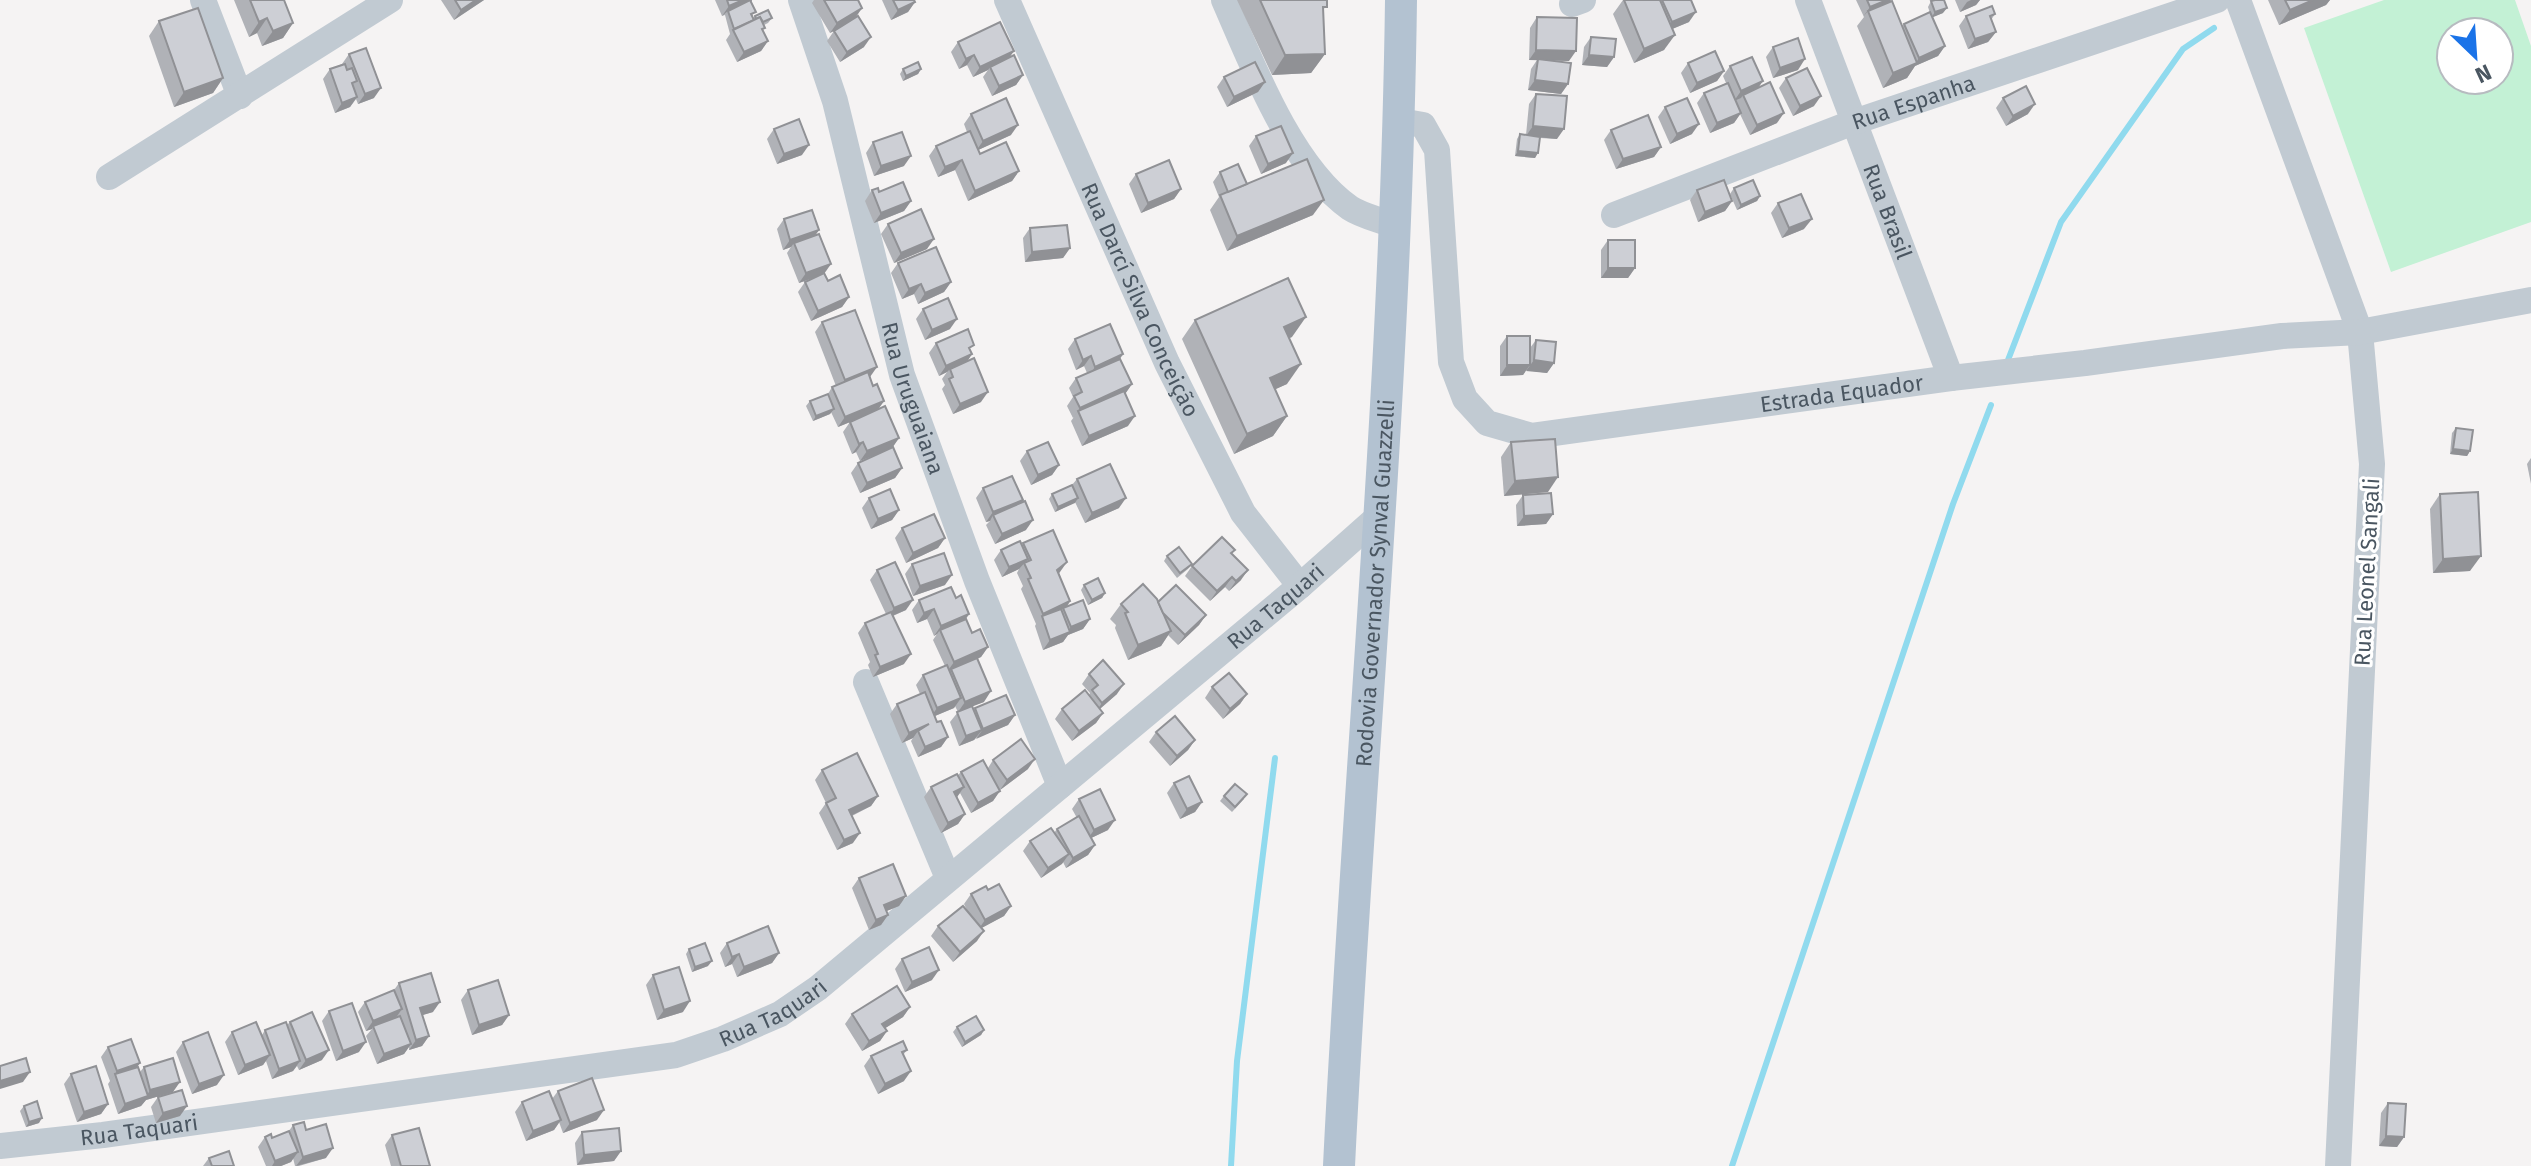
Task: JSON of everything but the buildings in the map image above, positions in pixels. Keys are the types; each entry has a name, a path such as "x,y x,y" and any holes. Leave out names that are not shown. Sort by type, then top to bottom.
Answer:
{"main road":[{"name":"Rodovia Governador Synval Guazzelli","path":"1339,1166 1351,931 1380,515 1400,121 1401,0"}],"street":[{"path":"203,0 240,96"},
{"path":"109,177 390,0"},
{"name":"Rua Uruguaiana","path":"801,0 835,101 902,375 977,581 1060,786"},
{"name":"Rua Darcí Silva Conceição","path":"1007,0 1167,363 1243,513 1300,586"},
{"path":"1224,0 1271,107 1319,180 1351,209 1395,226"},
{"name":"Rua Brasil","path":"1808,0 1951,378"},
{"name":"Rua Espanha","path":"1614,215 1854,122 2217,0"},
{"name":"Rua Leonel Sangali","path":"2238,0 2360,332 2372,464 2338,1166"},
{"name":"Estrada Equador","path":"1400,121 1423,125 1437,150 1451,362 1465,399 1487,423 1532,436 2282,336 2360,332 2531,300"},
{"name":"Rua Taquari","path":"0,1146 118,1133 676,1055 780,1014 818,988 1300,586 1380,515"},
{"path":"866,682 948,878"}],"green space":[{"path":"2384,0 2515,0 2531,46 2531,222 2391,272 2304,28"}],"waterway":[{"path":"2008,360 2061,222 2183,49 2214,28"},
{"path":"1732,1166 1953,504 1991,405"},
{"path":"1231,1166 1237,1061 1275,758"}]}
